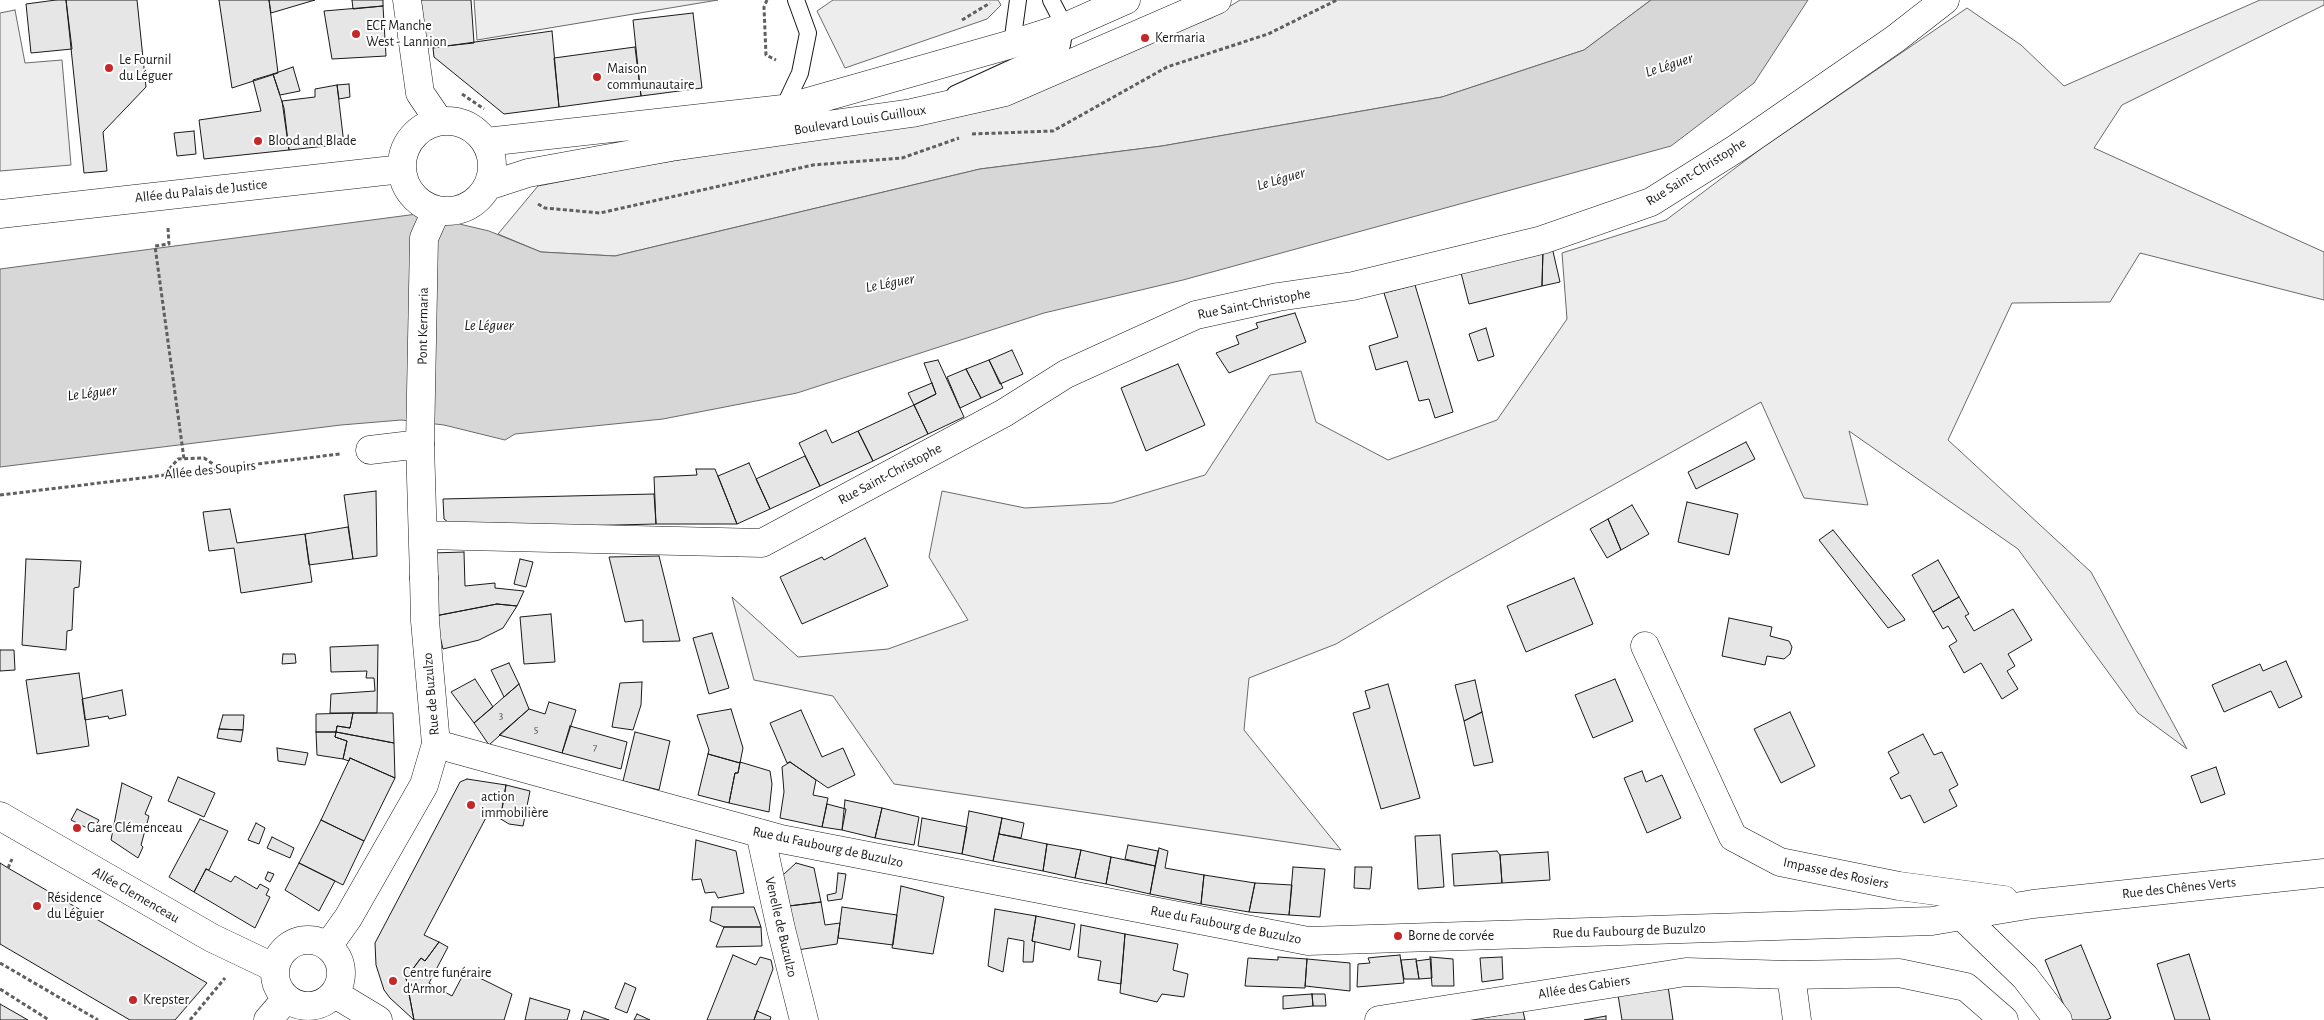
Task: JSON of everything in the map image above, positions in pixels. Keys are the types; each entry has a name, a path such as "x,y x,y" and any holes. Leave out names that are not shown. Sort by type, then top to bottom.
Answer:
{"street":[{"path":"407,0 420,93 439,121"},
{"name":"Boulevard Louis Guilloux","path":"486,142 783,109 1066,27 1126,0"},
{"name":"Boulevard Louis Guilloux","path":"488,186 528,173 671,147 912,114 1006,92 1217,0"},
{"name":"Rue Saint-Christophe","path":"424,536 442,534 762,543 1004,413 1066,374 1196,315 1278,297 1353,286 1542,240 1652,202 1745,142 1894,39 1946,0"},
{"path":"439,121 457,122 473,129 486,142 492,156 492,171 488,186 475,202 469,205 456,211 436,211 420,204 410,194 403,182 402,169 406,147 414,135 426,126 439,121"},
{"name":"Allée du Palais de Justice","path":"0,214 402,169"},
{"name":"Pont Kermaria","path":"420,444 424,238 436,211"},
{"path":"370,450 420,444"},
{"name":"Rue de Buzulzo","path":"328,946 348,918 424,785 436,744 424,621 424,536 420,444"},
{"name":"Impasse des Rosiers","path":"1645,646 1734,837 1780,862 1899,886 2033,904"},
{"name":"Rue du Faubourg de Buzulzo","path":"436,744 760,833 1308,941 1932,921 2033,904"},
{"name":"Allée Clemenceau","path":"0,816 212,938 275,968"},
{"name":"Venelle de Buzulzo","path":"760,833 781,929 804,1020"},
{"name":"Rue des Chênes Verts","path":"2033,904 2324,873"},
{"path":"1962,916 2024,977 2058,1020"},
{"path":"306,940 318,941 328,946 336,954 342,974 335,994 316,1006 305,1007 286,999 278,990 275,979 275,968 282,953 295,942 306,940"},
{"name":"Allée des Gabiers","path":"1379,1020 1686,972 1791,975 1898,973 1966,987 2004,1020"},
{"path":"1791,975 1797,1020"},
{"path":"335,994 378,1020"},
{"path":"268,1020 286,999"}],"lane":[{"path":"783,109 800,73 808,33 796,0"},
{"path":"1012,44 1018,0"},
{"path":"912,114 1062,45 1066,27 1051,0"}],"path":[{"path":"962,20 994,0"},
{"path":"169,244 155,246 184,459"},
{"name":"Allée des Soupirs","path":"0,495 164,475 222,470 370,450"},
{"path":"164,475 178,459 204,458 222,470"},
{"path":"0,963 98,1020"},
{"path":"190,1020 221,983"},
{"path":"0,989 49,1020"}],"shaded area":[{"path":"474,0 718,0 477,40"},
{"path":"833,0 998,0 1001,5 987,19 845,68 817,11"},
{"path":"1240,0 1651,0 1584,50 1442,97 1162,146 980,169 615,256 541,252 498,234 538,186 630,168 973,111 1211,18"},
{"path":"2260,0 2324,0 2324,5 2122,105 2094,148 2324,252 2324,300 2140,253 2110,302 2012,303 1948,440 2091,572 2187,749 2138,713 2018,549 1849,431 1868,505 1804,498 1761,402 1449,577 1336,644 1249,678 1244,730 1341,850 894,784 833,696 754,680 732,597 798,657 888,649 968,620 929,557 942,491 1025,508 1112,503 1205,475 1270,375 1301,371 1316,422 1388,460 1497,420 1567,319 1562,253 1666,220 1762,148 1967,8 2021,45 2064,86"},
{"path":"15,10 25,63 62,60 71,165 0,171 0,13"}],"water":[{"name":"Le Léguer","path":"1651,0 1808,0 1754,83 1671,146 1183,280 1044,313 797,393 663,419 515,434 505,440 444,425 401,420 341,425 0,467 0,269 417,214 489,231 541,252 615,256 980,169 1162,146 1442,97 1584,50"}],"building":[{"path":"66,0 72,49 31,53 26,4"},
{"name":"Le Fournil du Léguer","path":"66,0 137,0 146,87 103,132 107,171 84,173"},
{"path":"219,0 269,0 278,73 232,88"},
{"path":"269,0 315,0 271,13"},
{"path":"352,0 383,0 383,6 353,9"},
{"path":"421,0 471,0 474,43 426,48"},
{"name":"ECF Manche West - Lannion","path":"383,6 386,56 332,59 324,11"},
{"path":"693,13 702,88 641,96 633,20"},
{"path":"552,31 559,107 504,114 434,57 433,48"},
{"name":"Maison communautaire","path":"635,47 641,96 559,107 554,58"},
{"path":"293,67 300,91 280,95 273,74"},
{"path":"273,74 284,108 289,150 204,159 199,120 261,111 253,80"},
{"path":"349,84 350,97 339,99 337,85"},
{"path":"337,85 344,144 289,150 282,101 315,97 315,89"},
{"path":"194,131 196,154 177,156 174,133"},
{"path":"1552,247 1560,282 1542,286 1543,249"},
{"path":"1543,249 1542,286 1469,304 1460,269"},
{"path":"1415,285 1453,412 1435,418 1429,399 1419,401 1407,361 1376,370 1369,346 1398,337 1384,293"},
{"path":"1295,313 1306,342 1229,373 1216,353 1239,344 1236,336 1258,328 1256,323"},
{"path":"1486,328 1494,356 1478,361 1469,334"},
{"path":"1012,350 1023,374 1000,384 989,360"},
{"path":"938,360 964,417 928,434 914,405 936,394 924,363"},
{"path":"989,360 1003,388 981,398 966,369"},
{"path":"1178,364 1205,425 1146,451 1121,388"},
{"path":"966,369 981,398 960,408 947,377"},
{"path":"932,383 936,394 914,405 908,393"},
{"path":"914,405 928,434 873,461 858,431"},
{"path":"826,430 832,443 858,431 873,461 820,486 799,443"},
{"path":"1746,442 1755,459 1696,489 1688,472"},
{"path":"805,456 820,486 770,509 756,479"},
{"path":"749,463 770,509 737,524 718,476"},
{"path":"696,469 715,469 737,524 656,524 654,477 697,475"},
{"path":"376,491 377,556 353,559 344,495"},
{"path":"654,494 656,524 457,529 444,519 443,499"},
{"path":"1687,502 1738,514 1729,555 1678,542"},
{"path":"1632,505 1649,534 1621,550 1608,519"},
{"path":"230,509 237,543 305,534 312,582 241,593 234,548 209,551 203,512"},
{"path":"1608,519 1621,550 1607,558 1590,529"},
{"path":"348,527 353,559 309,565 305,534"},
{"path":"1833,530 1905,620 1888,628 1819,540"},
{"path":"865,538 888,586 802,624 780,577 822,557 824,560"},
{"path":"464,552 465,586 495,583 495,588 524,591 517,606 497,604 435,616 432,553"},
{"path":"659,556 680,641 643,642 643,620 625,622 609,557"},
{"path":"26,559 81,561 79,587 74,588 72,630 67,631 66,650 22,645"},
{"path":"520,559 533,562 526,587 514,584"},
{"path":"1938,560 1959,597 1933,612 1912,575"},
{"path":"1574,578 1593,624 1526,652 1507,606"},
{"path":"1959,597 1969,614 1965,616 1974,631 2013,609 2032,640 2008,654 2015,666 2007,671 2018,689 2002,699 1981,663 1964,673 1949,646 1957,641 1948,626 1943,629 1933,612"},
{"path":"497,604 517,606 503,628 479,640 443,649 435,616"},
{"path":"551,614 555,662 524,664 520,617"},
{"path":"1729,618 1772,627 1770,636 1789,641 1792,647 1790,654 1784,659 1767,656 1765,665 1722,656"},
{"path":"712,633 729,688 709,694 693,638"},
{"path":"378,645 377,713 330,713 331,694 375,691 374,678 366,678 367,671 331,672 330,647"},
{"path":"0,650 14,650 15,670 0,671"},
{"path":"283,654 295,654 296,663 282,664"},
{"path":"2286,661 2302,697 2279,708 2271,691 2224,712 2212,685 2260,664 2263,671"},
{"path":"509,663 519,684 504,697 491,670"},
{"path":"79,673 89,746 37,754 26,680"},
{"path":"475,679 493,707 474,723 451,692"},
{"path":"1615,679 1633,721 1593,738 1575,695"},
{"path":"1475,680 1482,712 1464,721 1455,685"},
{"path":"642,682 641,705 633,730 612,727 620,683"},
{"path":"519,684 529,709 489,745 474,723"},
{"path":"1388,684 1420,798 1381,809 1353,713 1370,708 1365,691"},
{"path":"122,690 126,715 109,719 108,716 85,720 82,699"},
{"path":"549,702 576,710 562,753 499,735 529,709 545,714"},
{"path":"731,709 743,748 740,763 708,754 709,750 697,715"},
{"path":"801,710 822,757 843,748 855,775 828,788 790,762 787,763 770,723"},
{"path":"1482,712 1493,762 1474,766 1464,721"},
{"path":"1790,712 1815,766 1781,783 1754,729"},
{"path":"353,713 350,728 337,726 336,732 316,732 316,714"},
{"path":"353,713 393,713 394,743 336,732 337,726 350,728"},
{"path":"223,715 244,715 243,730 219,729"},
{"path":"570,726 627,742 621,769 562,753"},
{"path":"219,729 243,730 241,742 217,738"},
{"path":"316,732 336,732 335,737 347,741 343,759 317,755"},
{"path":"336,732 394,743 395,778 350,758 349,761 343,759 347,741 335,737"},
{"path":"635,732 670,741 659,790 623,781"},
{"path":"1923,734 1934,755 1942,752 1958,785 1949,790 1957,806 1924,823 1910,795 1901,799 1890,778 1899,773 1888,752"},
{"path":"277,748 308,753 305,765 278,761"},
{"path":"708,754 740,763 738,773 735,773 729,803 698,795"},
{"path":"350,758 395,778 364,841 321,820"},
{"path":"740,762 770,771 772,784 769,812 729,803 735,773 738,773"},
{"path":"790,762 816,780 813,795 828,798 822,827 780,818 784,792 782,767"},
{"path":"2216,767 2225,794 2201,803 2191,776"},
{"path":"1642,771 1646,782 1662,775 1681,818 1647,833 1624,778"},
{"path":"178,777 215,793 204,817 168,801"},
{"path":"467,779 506,785 501,815 489,812 424,935 439,942 425,961 421,958 406,978 414,1020 384,990 376,965 375,943 460,782"},
{"path":"122,783 152,797 145,814 149,816 141,845 143,847 138,858 111,840"},
{"path":"506,785 530,791 523,826 509,824 491,813 501,815"},
{"path":"845,800 882,808 875,838 842,830"},
{"path":"827,804 846,809 842,830 822,827"},
{"path":"882,808 919,817 914,845 875,838"},
{"path":"77,809 99,820 93,831 71,820"},
{"path":"969,811 1002,818 993,861 962,854"},
{"path":"922,818 967,827 962,854 918,846"},
{"path":"1002,818 1024,823 1021,838 999,834"},
{"path":"200,819 228,831 209,870 206,869 194,892 169,877"},
{"path":"321,820 364,841 343,885 299,863"},
{"path":"256,823 265,828 259,844 248,840"},
{"path":"999,834 1047,844 1043,871 993,861"},
{"path":"1440,835 1444,887 1418,889 1415,836"},
{"path":"272,837 294,848 290,858 267,848"},
{"path":"696,840 736,851 744,893 718,898 715,892 705,893 701,879 692,880"},
{"path":"1047,844 1081,850 1075,878 1043,871"},
{"path":"1128,845 1158,851 1155,866 1125,859"},
{"path":"1159,848 1168,851 1165,868 1204,875 1201,904 1150,894"},
{"path":"1081,850 1111,857 1106,884 1075,878"},
{"path":"1497,851 1500,855 1502,883 1454,886 1452,854"},
{"path":"1548,852 1550,880 1502,883 1500,855"},
{"path":"1111,857 1155,866 1150,894 1106,884"},
{"name":"Résidence du Léguier","path":"0,863 207,983 175,1020 130,1020 0,944"},
{"path":"299,863 335,881 319,911 285,890"},
{"path":"796,863 814,868 821,902 789,906 783,875"},
{"path":"1293,867 1325,869 1320,917 1289,915"},
{"path":"1355,867 1372,867 1370,889 1354,888"},
{"path":"206,869 231,882 235,876 257,889 260,884 269,889 266,895 270,897 255,928 194,892"},
{"path":"268,872 274,874 270,882 265,879"},
{"path":"838,873 846,874 842,899 828,901 827,895 836,893"},
{"path":"1204,875 1255,883 1249,912 1201,904"},
{"path":"1255,883 1292,885 1289,915 1249,912"},
{"path":"901,886 944,897 933,954 892,948"},
{"path":"821,902 825,925 840,923 837,944 797,950 789,906"},
{"path":"712,907 754,907 761,927 724,927 710,921"},
{"path":"842,907 897,915 893,945 838,938"},
{"path":"995,909 1036,916 1032,941 1035,942 1033,962 1023,962 1024,941 1008,938 1003,972 988,966"},
{"path":"1036,916 1075,924 1070,950 1032,941"},
{"path":"1081,925 1125,934 1121,984 1098,980 1101,961 1078,957"},
{"path":"724,927 761,927 762,946 716,947"},
{"path":"1125,934 1178,944 1173,970 1188,974 1184,997 1162,994 1157,1002 1120,993"},
{"path":"439,942 448,947 429,983 452,996 465,971 490,983 512,994 504,1020 414,1020 406,978 421,958 425,961"},
{"path":"2081,945 2111,1018 2106,1020 2070,1020 2045,960"},
{"path":"2189,954 2210,1020 2175,1020 2157,964"},
{"path":"733,955 756,965 760,957 771,960 773,969 754,1020 707,1020"},
{"path":"1400,955 1404,983 1357,987 1358,964 1370,963 1368,958"},
{"path":"1278,957 1307,959 1305,988 1245,986 1248,958 1278,960"},
{"path":"1430,957 1453,959 1454,986 1432,986"},
{"path":"1502,957 1503,979 1482,982 1480,958"},
{"path":"1307,959 1350,963 1350,991 1305,986"},
{"path":"1416,959 1419,979 1404,979 1401,960"},
{"path":"1431,959 1432,978 1419,979 1416,961"},
{"path":"625,983 636,988 627,1013 615,1008"},
{"path":"1668,986 1673,1020 1622,1020 1618,995"},
{"path":"1312,994 1325,994 1326,1006 1313,1006"},
{"path":"1312,994 1313,1006 1283,1009 1283,996"},
{"path":"530,998 570,1010 567,1020 525,1020"},
{"path":"0,1004 28,1020 0,1020"},
{"path":"584,1011 609,1020 581,1020"},
{"path":"757,1011 771,1017 770,1020 754,1020"},
{"path":"1523,1011 1525,1020 1470,1020 1488,1017"},
{"path":"637,1014 650,1020 634,1020"},
{"path":"1606,1016 1606,1020 1584,1020"}],"place":[{"name":"ECF Manche West - Lannion","path":"356,34"},
{"name":"Kermaria","path":"1145,38"},
{"name":"Le Fournil du Léguer","path":"109,68"},
{"name":"Maison communautaire","path":"597,77"},
{"name":"Blood and Blade","path":"258,141"},
{"name":"action immobilière","path":"471,805"},
{"name":"Gare Clémenceau","path":"77,828"},
{"name":"Résidence du Léguier","path":"37,906"},
{"name":"Borne de corvée","path":"1398,936"},
{"name":"Centre funéraire d'Armor","path":"393,981"},
{"name":"Krepster","path":"133,1000"}]}
